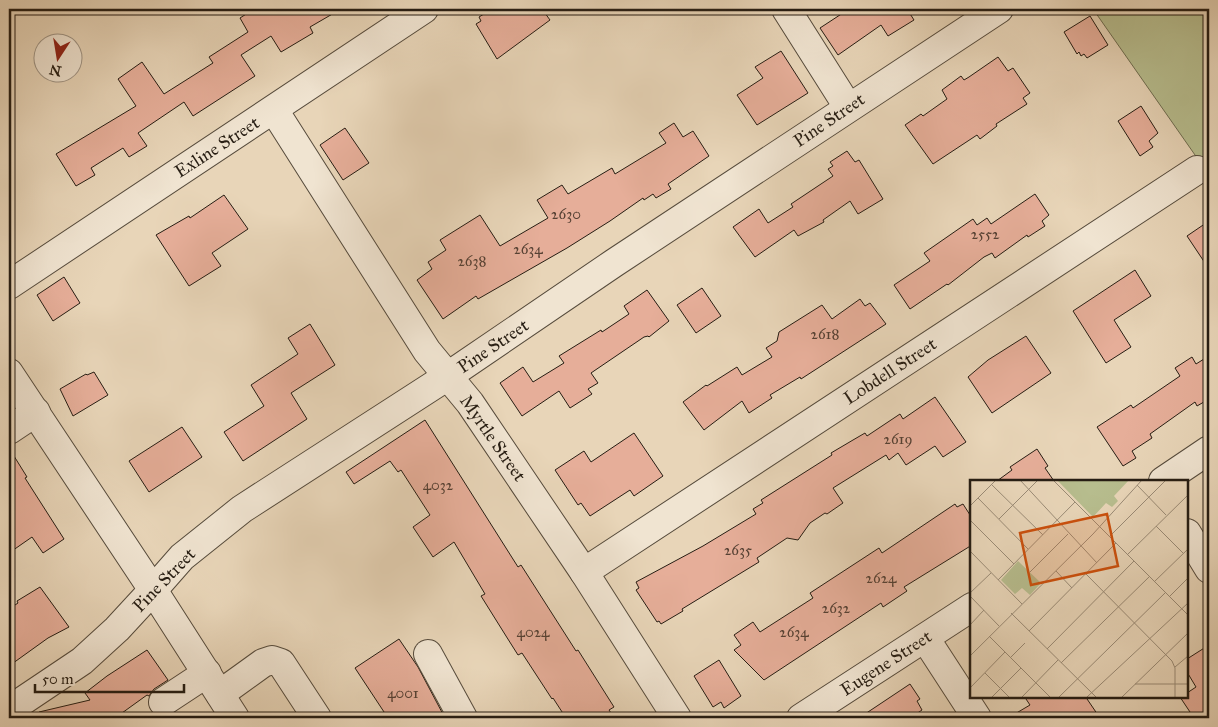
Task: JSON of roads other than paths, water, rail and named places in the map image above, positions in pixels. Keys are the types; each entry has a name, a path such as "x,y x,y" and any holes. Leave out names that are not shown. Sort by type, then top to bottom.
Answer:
{"street":[{"name":"Exline Street","path":"9,284 424,9"},
{"path":"786,9 848,107"},
{"name":"Pine Street","path":"9,710 82,661 117,629 182,556 242,509 448,376 630,252 999,9"},
{"name":"Myrtle Street","path":"274,110 427,351 470,402 584,572 676,718"},
{"name":"Lobdell Street","path":"584,572 1197,170"},
{"path":"9,373 153,590 235,718"},
{"path":"9,430 36,412"},
{"path":"1164,480 1209,450"},
{"path":"1188,535 1209,569"},
{"name":"Eugene Street","path":"801,718 970,608"},
{"path":"925,638 977,718"},
{"path":"428,654 463,718"},
{"path":"163,702 214,684 272,660 281,664 317,718"}]}
